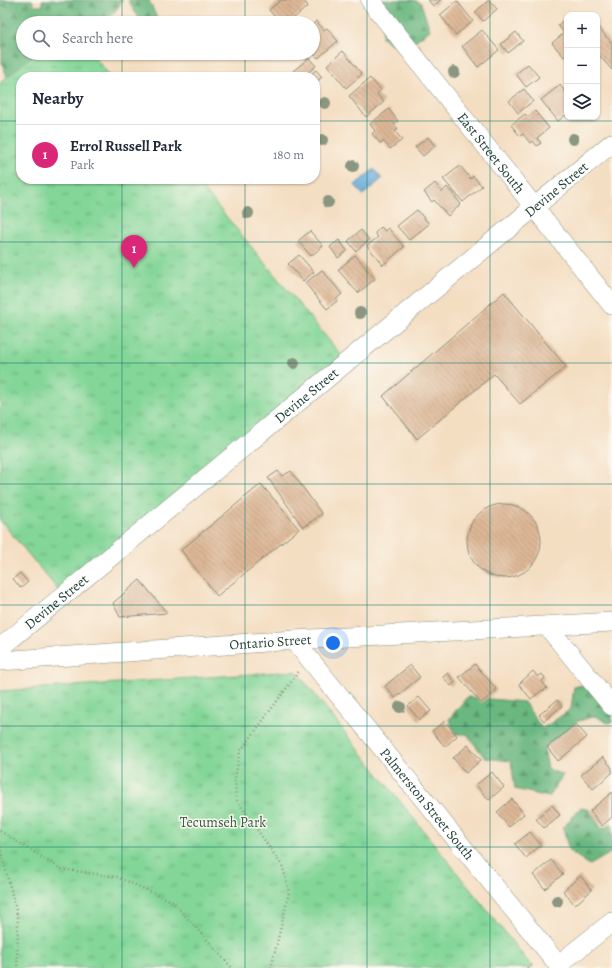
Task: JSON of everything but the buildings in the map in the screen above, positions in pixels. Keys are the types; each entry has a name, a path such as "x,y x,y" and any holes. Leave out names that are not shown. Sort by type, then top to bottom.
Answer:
{"street":[{"name":"East Street South","path":"370,0 612,306"},
{"name":"Devine Street","path":"0,648 612,143"},
{"name":"Ontario Street","path":"0,661 294,640 612,622"},
{"path":"547,626 612,706"},
{"name":"Palmerston Street South","path":"294,640 560,967"},
{"path":"560,967 612,922"}],"path":[{"path":"271,968 289,893 283,867 236,799 235,778 240,752 299,671"},
{"path":"0,831 61,869 117,877 172,900 232,968"},
{"path":"0,847 18,918 17,968"},
{"path":"527,968 532,964"}],"green space":[{"path":"0,0 32,0 34,6 43,6 42,0 123,0 111,16 16,16 16,60 44,60 28,72 16,72 16,84 12,90 2,63 2,21"},
{"path":"128,0 149,0 156,16 137,16"},
{"path":"373,0 413,0 421,3 430,30 401,51 382,37 383,22"},
{"path":"27,60 97,60 107,72 16,72 16,184 199,184 342,356 59,591 0,520 0,83"},
{"name":"Tecumseh Park","path":"296,671 533,968 0,968 0,691"},
{"path":"595,682 612,701 612,722 608,723 595,716 576,722 544,748 548,769 563,775 549,797 515,789 511,761 485,758 467,734 456,734 449,719 467,697 524,702 542,729 571,709 574,687"},
{"path":"580,808 588,809 602,829 612,824 612,852 590,865 569,851 563,828"}],"water":[{"path":"374,169 382,179 363,195 355,185"}],"place":[{"name":"Errol Russell Park","path":"134,268"}]}
